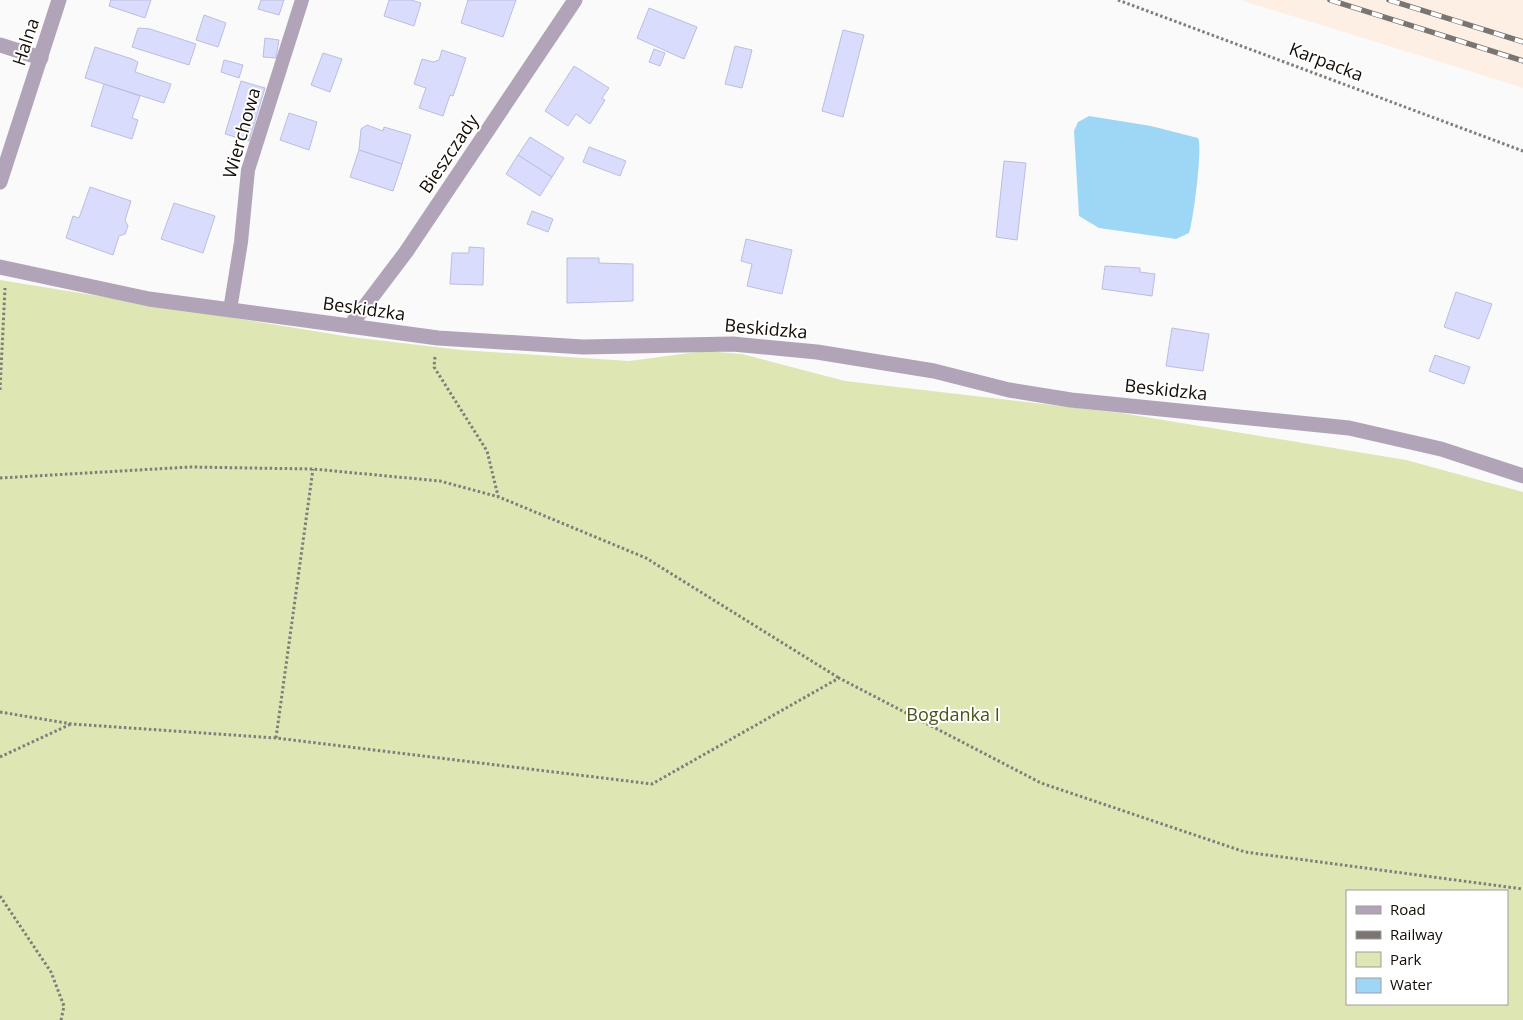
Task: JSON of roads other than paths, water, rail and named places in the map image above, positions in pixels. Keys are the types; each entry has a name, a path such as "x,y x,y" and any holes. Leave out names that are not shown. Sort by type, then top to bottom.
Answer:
{"street":[{"name":"Halna","path":"0,182 59,0"},
{"name":"Bieszczady","path":"350,326 406,252 576,0"},
{"path":"0,45 41,58"},
{"name":"Beskidzka","path":"2,268 149,299 438,338 583,347 734,344 817,352 934,371 1009,390 1071,400 1349,428 1441,449 1523,476"}],"lane":[{"name":"Wierchowa","path":"230,310 241,242 248,170 302,0"}],"water":[{"path":"1089,116 1151,126 1198,138 1198,169 1189,233 1176,239 1099,228 1079,216 1074,131 1078,122"}],"railway":[{"path":"1330,0 1523,61"},
{"path":"1389,0 1523,42"}],"park label":[{"name":"Bogdanka I","path":"953,715"}]}
